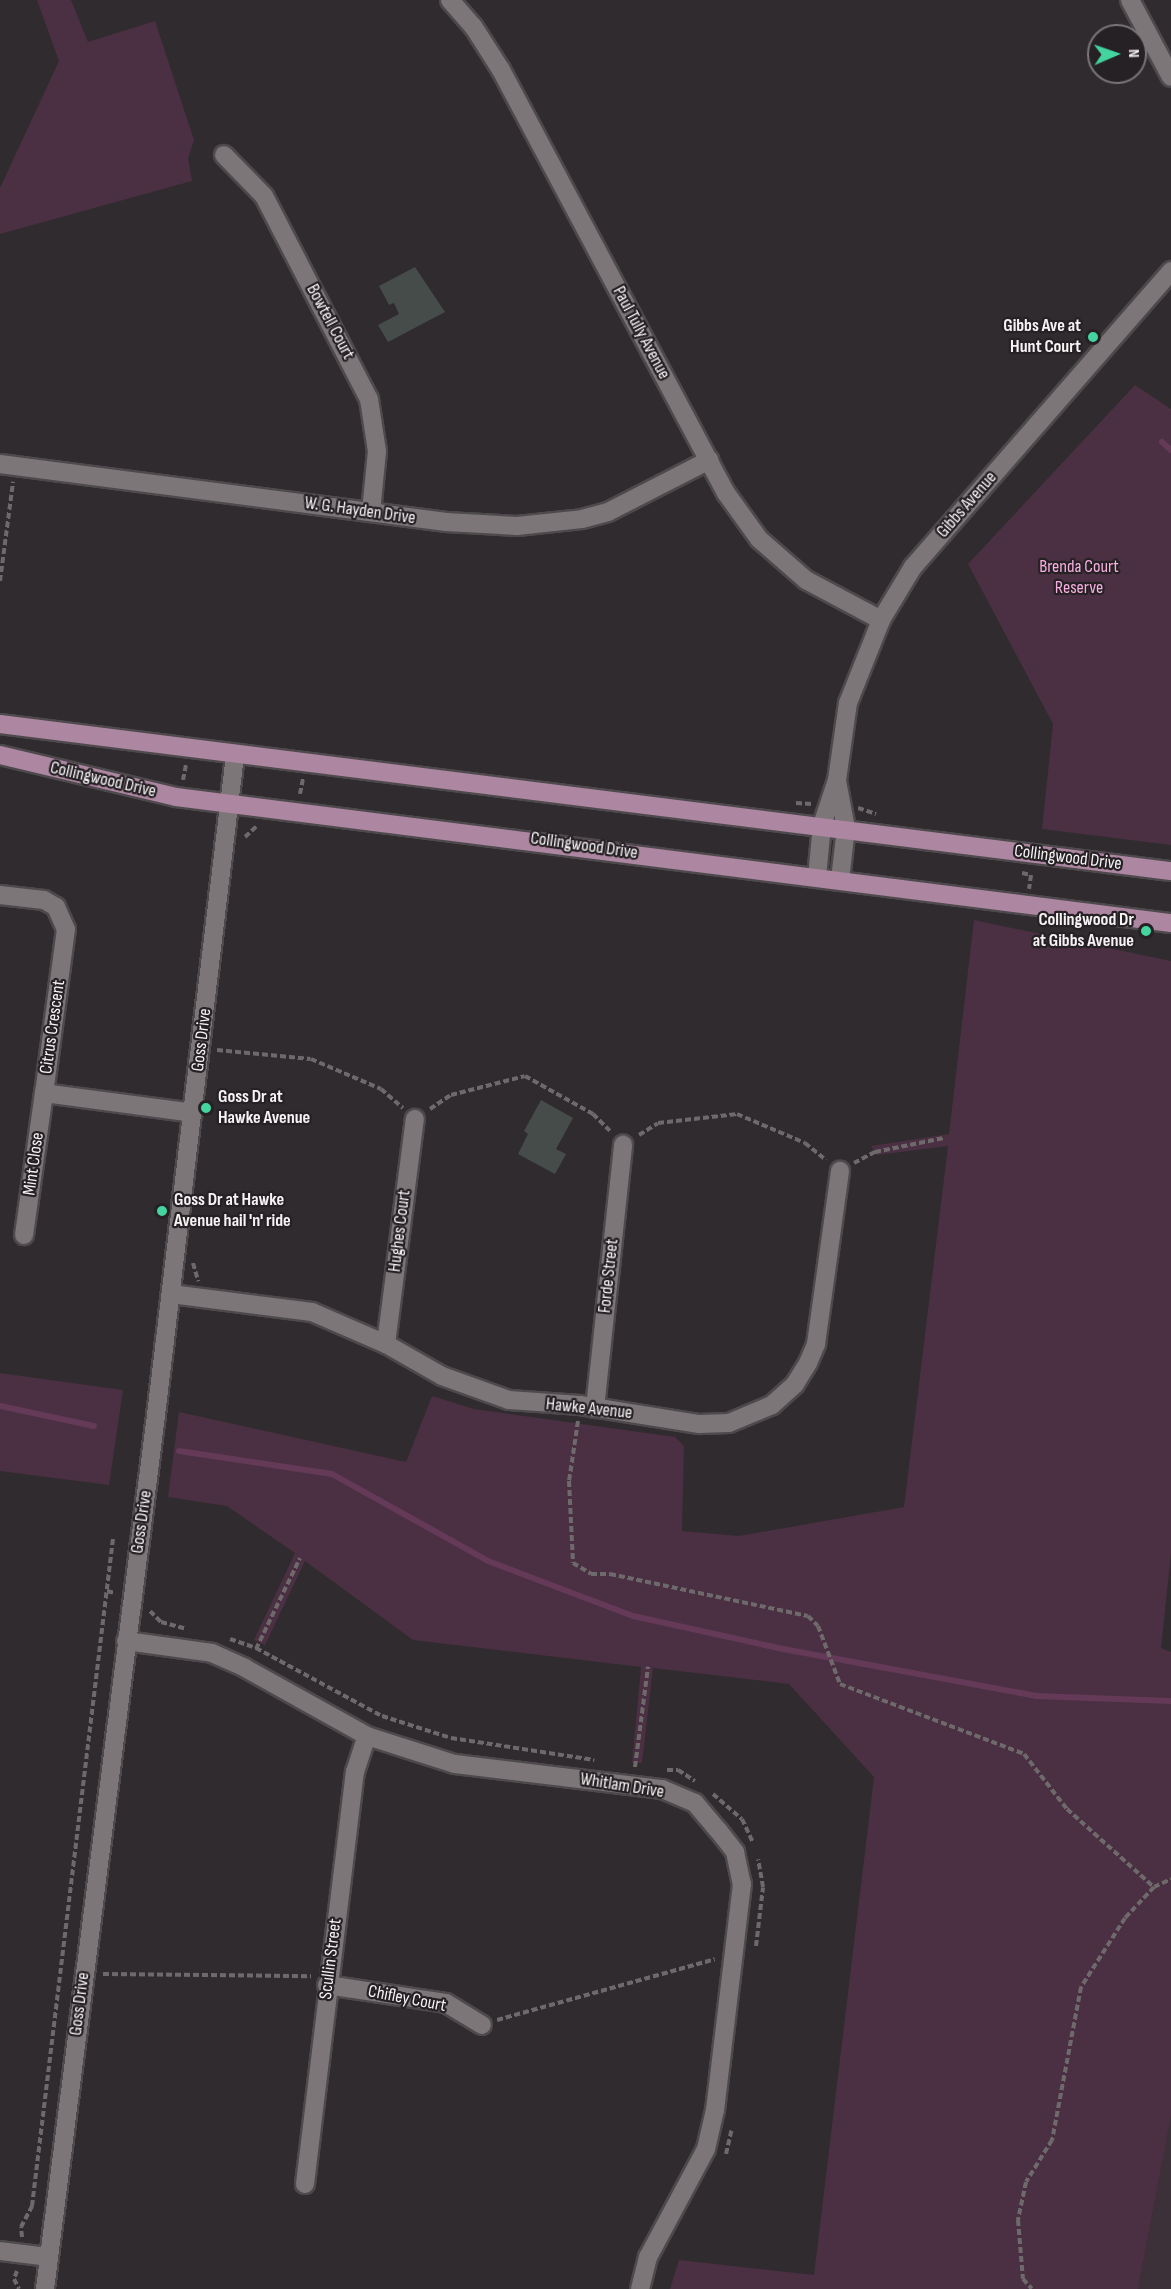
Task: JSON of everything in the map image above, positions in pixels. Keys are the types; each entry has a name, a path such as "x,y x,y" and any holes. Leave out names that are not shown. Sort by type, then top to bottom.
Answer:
{"main road":[{"name":"Collingwood Drive","path":"0,724 235,755 846,828 1171,871"},
{"name":"Collingwood Drive","path":"0,754 119,786 230,804 817,877 1171,924"}],"street":[{"name":"Paul Tully Avenue","path":"450,0 473,26 501,70 708,460 759,539 806,580 881,620"},
{"path":"1130,0 1171,77"},
{"name":"Bowtell Court","path":"224,155 264,196 369,399 377,451 371,512"},
{"name":"Gibbs Avenue","path":"817,877 822,825 837,780 848,703 881,620 913,567 1171,271"},
{"name":"W. G. Hayden Drive","path":"7,465 478,526 582,519 633,501 708,460"},
{"name":"Goss Drive","path":"45,2289 193,1113 210,1049 235,755"},
{"name":"Gibbs Avenue","path":"837,780 846,828 840,880"},
{"name":"Citrus Crescent","path":"0,894 44,900 56,907 66,930 44,1093 193,1113"},
{"name":"Mint Close","path":"24,1235 44,1093"},
{"name":"Hughes Court","path":"386,1344 415,1119"},
{"name":"Forde Street","path":"588,1406 623,1144"},
{"name":"Hawke Avenue","path":"171,1294 312,1312 386,1344 442,1376 499,1397 550,1406 588,1406 699,1424 729,1423 772,1405 795,1384 816,1344 840,1171"},
{"name":"Whitlam Drive","path":"126,1641 212,1653 245,1668 367,1736 455,1764 633,1777 695,1803 735,1852 742,1884 706,2149 648,2257 640,2289"},
{"name":"Scullin Street","path":"305,2184 354,1772 367,1736"},
{"name":"Chifley Court","path":"328,1979 446,2003 482,2025"},
{"path":"0,2251 49,2257"}],"path":[{"path":"0,581 7,465"},
{"path":"183,783 187,760"},
{"path":"298,812 304,763"},
{"path":"242,842 262,823"},
{"path":"1013,851 1011,870 1031,876 1027,904"},
{"path":"210,1049 219,1039"},
{"path":"210,1049 216,1059"},
{"path":"210,1049 311,1059 381,1089 415,1119 451,1095 525,1076 593,1114 623,1144 658,1123 737,1114 805,1143 840,1171 875,1152 944,1138"},
{"path":"191,1261 198,1277 197,1297"},
{"path":"588,1406 569,1481 573,1563 591,1574 610,1574 808,1616 818,1626 840,1684 1024,1754 1067,1809 1155,1887"},
{"path":"19,2289 14,2279 20,2254 21,2227 32,2206 113,1539"},
{"path":"245,1668 300,1558"},
{"path":"107,1591 150,1604 150,1612 161,1622 194,1630"},
{"path":"227,1638 256,1648 382,1716 451,1738 602,1762"},
{"path":"633,1777 648,1667"},
{"path":"623,1767 633,1777"},
{"path":"633,1777 646,1768"},
{"path":"657,1769 678,1770 700,1784"},
{"path":"708,1790 742,1820 761,1869 763,1887 754,1955"},
{"path":"1032,2289 1023,2279 1018,2220 1026,2182 1052,2140 1081,1987 1125,1918 1155,1887 1171,1879"},
{"path":"482,2025 733,1954"},
{"path":"84,1971 328,1979"},
{"path":"721,2163 729,2145 733,2120"}],"shaded area":[{"path":"1171,2117 1171,2289 1138,2289"}],"green space":[{"path":"37,0 71,0 88,42 155,21 194,140 188,158 192,181 0,234 0,188 59,61"},
{"name":"Brenda Court Reserve","path":"1135,385 1171,409 1171,845 1042,829 1053,724 968,564"},
{"path":"974,920 1171,961 1171,1554 1161,1648 1171,1652 1171,2117 1138,2289 670,2289 679,2260 814,2275 874,1777 789,1684 653,1668 642,1763 632,1763 641,1667 413,1640 305,1561 265,1645 254,1640 295,1553 227,1506 168,1497 179,1412 406,1462 432,1396 474,1409 675,1437 684,1446 682,1531 739,1536 904,1507 948,1146 877,1155 871,1146 949,1134"},
{"path":"0,1373 123,1390 109,1485 0,1471"}],"building":[{"path":"415,267 445,312 388,342 378,325 399,314 394,303 389,305 379,286"},
{"path":"541,1100 573,1118 556,1149 566,1154 555,1174 518,1154 528,1134 524,1131"}],"waterway":[{"path":"1162,442 1171,450"},
{"path":"0,1406 94,1426"},
{"path":"179,1451 332,1474 488,1561 633,1616 778,1648 1036,1696 1171,1701"}],"place":[{"name":"Gibbs Ave at Hunt Court","path":"1093,337"},
{"name":"Collingwood Dr at Gibbs Avenue","path":"1146,931"},
{"name":"Goss Dr at Hawke Avenue","path":"206,1108"},
{"name":"Goss Dr at Hawke Avenue hail 'n' ride","path":"162,1211"}]}
